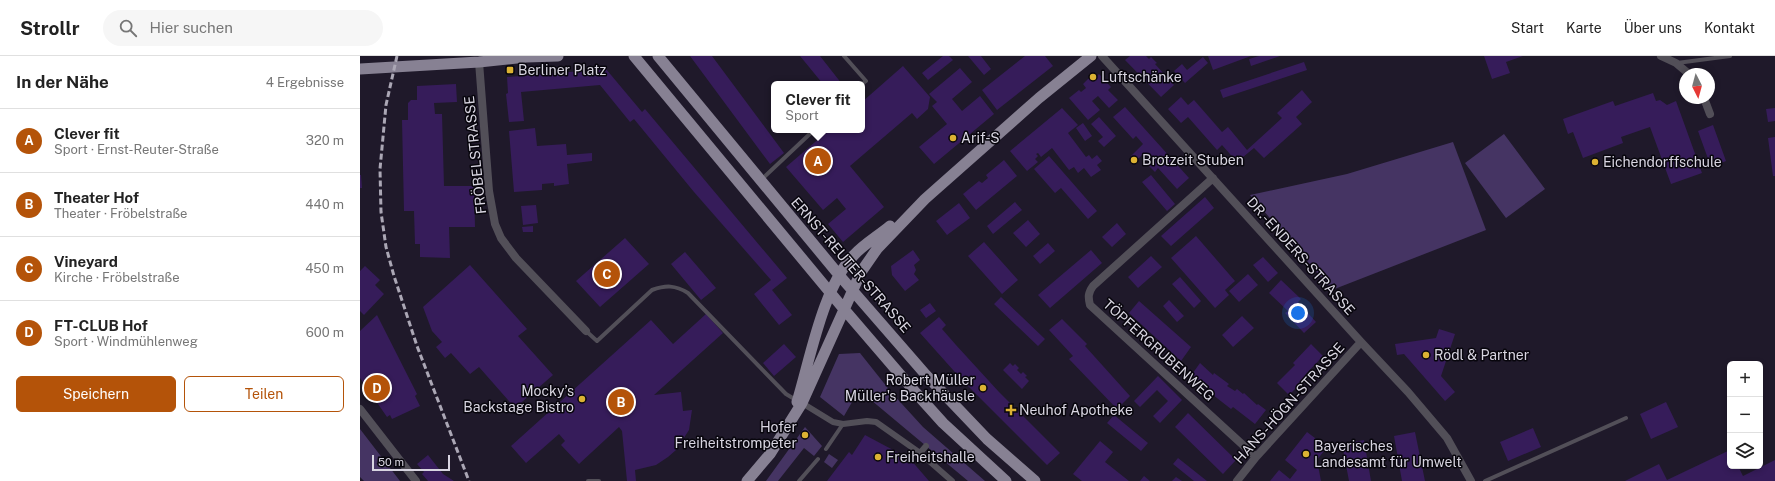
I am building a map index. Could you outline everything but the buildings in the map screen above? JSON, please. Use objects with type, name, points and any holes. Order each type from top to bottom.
[{"type":"main road","points":[[366,68],[418,66],[434,60],[480,62],[527,56],[558,56]]},
{"type":"main road","points":[[634,56],[843,308],[944,423],[1006,481]]},
{"type":"main road","name":"ERNST-REUTER-STRASSE","points":[[658,56],[852,290],[958,409],[987,439],[1035,481]]},
{"type":"main road","points":[[799,402],[810,354],[831,293],[839,275],[853,255],[925,199],[1039,98],[1091,56]]},
{"type":"main road","points":[[747,481],[770,454],[789,424],[861,272],[877,249],[925,199]]},
{"type":"street","name":"DR.-ENDERS-STRASSE","points":[[1102,56],[1408,392],[1447,438],[1471,481]]},
{"type":"street","points":[[1661,56],[1676,63],[1682,68]]},
{"type":"street","name":"FRÖBELSTRASSE","points":[[480,62],[489,191],[495,224],[501,238],[516,258],[586,331]]},
{"type":"street","points":[[1706,104],[1710,114]]},
{"type":"street","name":"TÖPFERGRUBENWEG","points":[[1213,178],[1092,286],[1088,298],[1090,305],[1256,457]]},
{"type":"street","name":"HANS-HÖGN-STRASSE","points":[[1238,481],[1256,457],[1361,342]]},
{"type":"street","points":[[799,402],[833,422],[843,424],[867,421],[876,422],[920,453],[952,481]]},
{"type":"street","points":[[360,409],[416,481]]},
{"type":"street","points":[[920,453],[926,446]]},
{"type":"lane","points":[[844,56],[866,81],[865,82]]},
{"type":"lane","points":[[1676,63],[1730,56]]},
{"type":"lane","points":[[761,181],[811,133]]},
{"type":"lane","points":[[586,331],[597,341],[652,290],[672,286],[680,288],[688,293],[786,394],[799,402]]},
{"type":"lane","points":[[1484,481],[1626,418]]},
{"type":"lane","points":[[826,449],[843,424]]},
{"type":"lane","points":[[799,481],[818,459]]},
{"type":"lane","points":[[588,481],[599,481]]},
{"type":"shaded area","points":[[1504,134],[1545,189],[1506,218],[1465,163]]},
{"type":"shaded area","points":[[1453,142],[1486,230],[1332,290],[1250,195],[1347,174]]},
{"type":"shaded area","points":[[860,353],[891,392],[923,427],[985,481],[968,481],[859,390],[844,416],[820,397],[839,354]]},
{"type":"shaded area","points":[[805,427],[822,446],[814,456],[804,448],[778,481],[766,481]]},
{"type":"shaded area","points":[[360,429],[400,481],[364,481],[360,477]]},
{"type":"shaded area","points":[[829,454],[838,460],[832,468],[824,462]]},
{"type":"railway","points":[[397,56],[386,105],[380,169],[381,212],[386,247],[417,346],[469,481]]},
{"type":"place","name":"Berliner Platz","points":[[510,70]]},
{"type":"place","name":"Luftschänke","points":[[1093,77]]},
{"type":"place","name":"Arif-S","points":[[953,138]]},
{"type":"place","name":"Brotzeit Stuben","points":[[1134,160]]},
{"type":"place","name":"Clever fit","points":[[818,161]]},
{"type":"place","name":"Eichendorffschule","points":[[1595,162]]},
{"type":"place","name":"Vineyard","points":[[607,274]]},
{"type":"place","name":"Rödl & Partner","points":[[1426,355]]},
{"type":"place","name":"FT-CLUB Hof","points":[[377,388]]},
{"type":"place","name":"Robert Müller Müller's Backhäusle","points":[[983,388]]},
{"type":"place","name":"Mocky’s Backstage Bistro","points":[[582,399]]},
{"type":"place","name":"Theater Hof","points":[[621,402]]},
{"type":"place","name":"Neuhof Apotheke","points":[[1011,410]]},
{"type":"place","name":"Hofer Freiheitstrompeter","points":[[805,435]]},
{"type":"place","name":"Bayerisches Landesamt für Umwelt","points":[[1306,454]]},
{"type":"place","name":"Freiheitshalle","points":[[878,457]]}]
